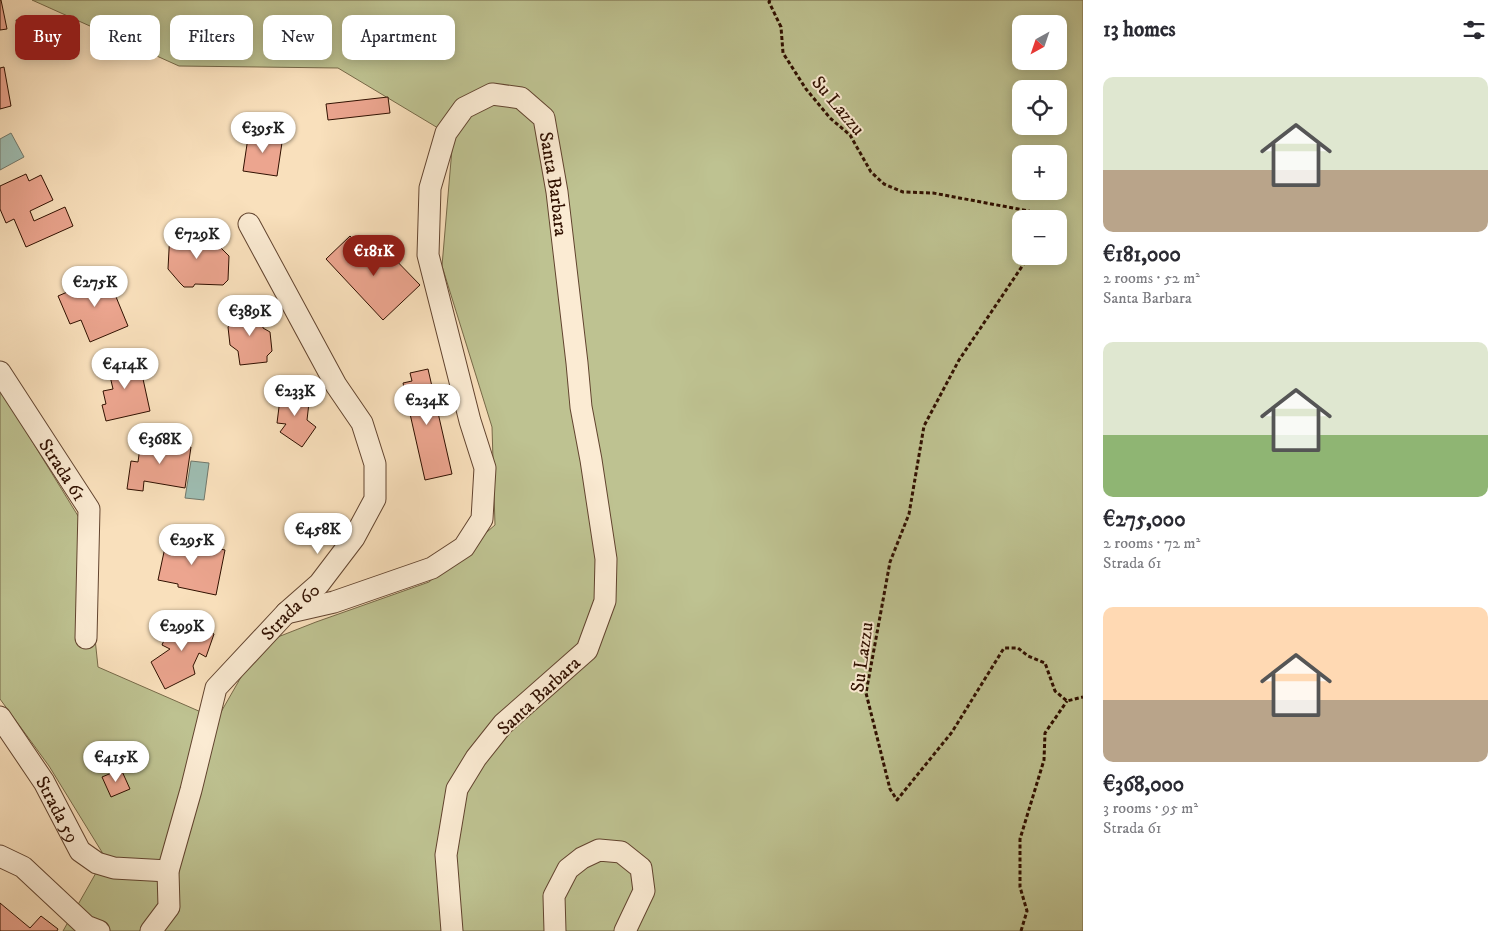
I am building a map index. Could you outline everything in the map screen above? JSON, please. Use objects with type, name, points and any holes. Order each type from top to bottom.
[{"type":"street","name":"Santa Barbara","points":[[286,613],[334,602],[432,568],[464,547],[482,518],[485,468],[470,421],[428,255],[430,188],[446,133],[464,108],[492,94],[520,98],[544,118],[552,164],[578,363],[581,407],[592,460],[606,559],[605,601],[587,650],[503,724],[476,758],[457,789],[446,855],[452,931]]},
{"type":"street","name":"Strada 60","points":[[151,931],[169,907],[168,871],[191,790],[216,688],[286,613],[318,584],[354,538],[375,499],[375,464],[362,424],[336,385],[249,224]]},
{"type":"street","name":"Strada 61","points":[[0,372],[88,509],[86,638]]},
{"type":"street","name":"Strada 59","points":[[0,717],[44,782],[80,851],[97,863],[114,868],[168,871]]},
{"type":"street","points":[[555,931],[554,896],[568,869],[582,858],[599,850],[621,852],[641,868],[644,891],[625,931]]},
{"type":"street","points":[[0,856],[22,867],[86,926],[98,931]]},
{"type":"path","name":"Su Lazzu","points":[[770,0],[769,2],[780,27],[783,53],[806,89],[830,118],[850,135],[870,172],[884,184],[903,192],[933,193],[1024,210]]},
{"type":"path","name":"Su Lazzu","points":[[1023,265],[959,360],[924,426],[909,514],[890,562],[866,694],[890,789],[897,800],[952,732],[1004,648],[1018,648],[1028,656],[1045,663],[1056,691],[1067,701]]},
{"type":"path","points":[[1021,931],[1026,911],[1020,887],[1020,840],[1044,760],[1045,733],[1067,701],[1083,697]]},
{"type":"green space","points":[[32,0],[1083,0],[1083,931],[63,931],[105,857],[49,766],[0,699],[0,389],[83,524],[98,667],[217,719],[260,644],[429,582],[495,525],[492,427],[442,266],[453,137],[338,68],[179,66],[160,57],[160,15],[90,15],[90,26],[80,22],[80,15],[65,15]]},
{"type":"water","points":[[11,133],[24,157],[0,170],[0,139]]},
{"type":"water","points":[[191,461],[209,463],[204,500],[185,498]]},
{"type":"building","points":[[0,0],[7,29],[0,30]]},
{"type":"building","points":[[4,67],[11,106],[0,109],[0,68]]},
{"type":"building","points":[[388,97],[390,113],[328,120],[326,104]]},
{"type":"building","points":[[249,131],[283,136],[277,176],[243,171]]},
{"type":"building","points":[[26,174],[29,181],[41,175],[53,200],[30,211],[34,221],[65,207],[73,226],[26,247],[14,219],[6,223],[0,209],[0,186]]},
{"type":"building","points":[[170,231],[206,233],[229,256],[228,280],[223,285],[195,284],[193,287],[184,287],[168,269]]},
{"type":"building","points":[[350,236],[375,262],[387,251],[420,285],[383,320],[326,259]]},
{"type":"building","points":[[107,275],[128,326],[90,342],[81,320],[70,324],[58,296]]},
{"type":"building","points":[[261,309],[263,328],[270,332],[272,351],[267,356],[267,362],[240,365],[238,351],[230,345],[228,327],[234,316],[240,315],[239,311]]},
{"type":"building","points":[[138,356],[150,411],[106,421],[102,405],[106,404],[103,391],[113,389],[107,363]]},
{"type":"building","points":[[428,369],[452,474],[425,480],[403,383],[412,381],[410,373]]},
{"type":"building","points":[[281,391],[310,394],[307,420],[316,427],[302,447],[280,432],[286,424],[277,423]]},
{"type":"building","points":[[141,440],[191,447],[185,488],[144,481],[143,491],[127,489],[131,461],[138,462]]},
{"type":"building","points":[[167,538],[225,550],[216,595],[178,587],[178,584],[158,580]]},
{"type":"building","points":[[182,619],[214,634],[206,657],[199,653],[193,666],[195,674],[165,689],[151,662],[170,649],[162,645],[172,622],[179,626]]},
{"type":"building","points":[[121,769],[130,789],[111,797],[102,777]]},
{"type":"building","points":[[0,903],[30,928],[41,916],[58,929],[57,931],[0,931]]}]
